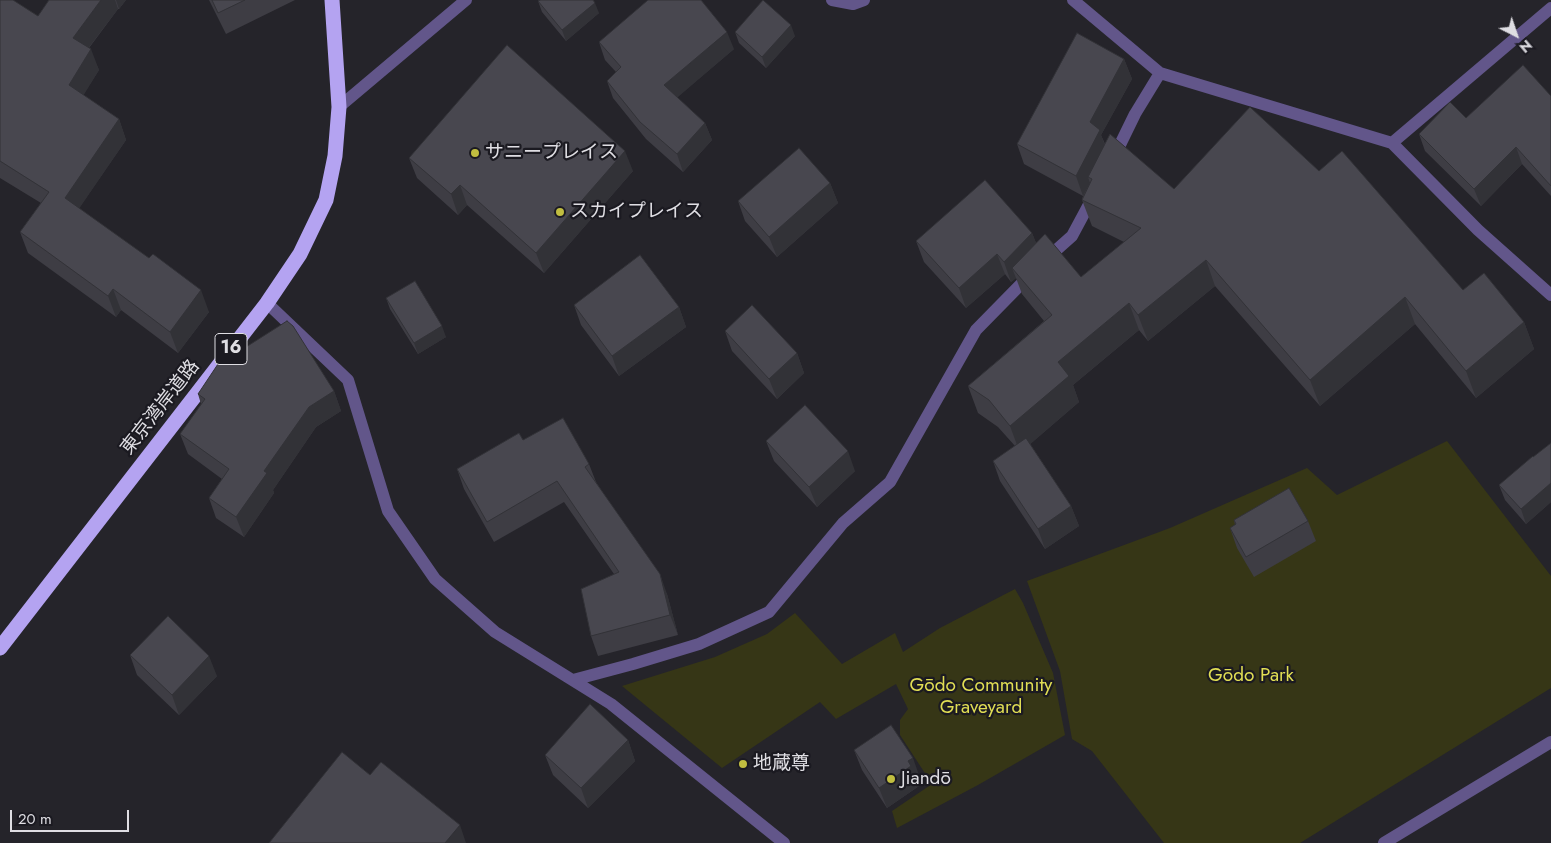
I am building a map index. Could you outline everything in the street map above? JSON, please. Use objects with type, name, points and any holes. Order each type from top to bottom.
[{"type":"highway","name":"東京湾岸道路","points":[[0,648],[267,303],[300,254],[326,200],[335,156],[339,106],[332,0]]},
{"type":"street","points":[[339,106],[466,0]]},
{"type":"street","points":[[832,0],[853,4],[864,0]]},
{"type":"street","points":[[1073,0],[1160,73],[1392,143],[1478,230],[1551,295]]},
{"type":"street","points":[[1392,143],[1551,8]]},
{"type":"street","points":[[1110,164],[1135,114],[1160,73]]},
{"type":"street","points":[[572,680],[700,644],[769,612],[843,523],[890,482],[976,330],[1048,256],[1072,236],[1101,181]]},
{"type":"street","points":[[267,303],[348,380],[388,510],[435,579],[495,632],[611,704],[784,843]]},
{"type":"street","points":[[1384,843],[1551,742]]},
{"type":"green space","name":"Gōdo Park","points":[[1447,441],[1551,576],[1551,688],[1300,843],[1164,843],[1092,751],[1072,739],[1060,671],[1027,581],[1170,528],[1307,468],[1337,495]]},
{"type":"green space","name":"Gōdo Community Graveyard","points":[[1015,589],[1023,603],[1053,673],[1065,735],[978,785],[897,828],[892,811],[932,784],[900,735],[900,720],[908,709],[896,684],[836,719],[820,702],[722,768],[622,686],[715,657],[767,634],[795,613],[842,664],[895,633],[903,652],[940,628]]},
{"type":"building","points":[[0,0],[13,0],[38,16],[49,0],[101,0],[73,38],[91,49],[69,85],[119,119],[65,198],[149,258],[153,254],[201,290],[170,332],[113,289],[108,296],[20,232],[49,192],[0,161]]},
{"type":"building","points":[[212,0],[245,0],[218,13]]},
{"type":"building","points":[[593,0],[595,3],[562,30],[538,1]]},
{"type":"building","points":[[648,0],[701,0],[727,32],[664,85],[705,123],[677,154],[640,122],[607,81],[621,67],[599,42]]},
{"type":"building","points":[[763,0],[791,25],[762,57],[735,32]]},
{"type":"building","points":[[1077,33],[1124,59],[1090,122],[1100,130],[1076,176],[1017,144]]},
{"type":"building","points":[[507,45],[625,151],[536,253],[460,185],[451,194],[409,158]]},
{"type":"building","points":[[1523,65],[1551,96],[1551,186],[1516,147],[1474,189],[1419,134],[1450,102],[1466,118]]},
{"type":"building","points":[[1250,107],[1319,171],[1342,151],[1463,290],[1484,273],[1524,322],[1466,371],[1405,297],[1310,380],[1206,260],[1138,315],[1129,303],[1058,362],[1069,376],[1010,426],[989,400],[968,386],[1052,315],[1012,268],[1045,234],[1081,277],[1141,228],[1082,200],[1092,179],[1088,177],[1110,134],[1174,189]]},
{"type":"building","points":[[799,148],[830,183],[769,237],[738,201]]},
{"type":"building","points":[[985,180],[1032,233],[1004,262],[997,254],[959,288],[916,241]]},
{"type":"building","points":[[640,255],[679,307],[612,356],[574,305]]},
{"type":"building","points":[[415,281],[442,326],[414,343],[386,298]]},
{"type":"building","points":[[752,305],[797,353],[769,379],[725,331]]},
{"type":"building","points":[[287,321],[293,326],[334,391],[309,407],[264,471],[267,473],[236,517],[209,498],[229,469],[180,434],[205,399],[198,394],[228,349],[235,354]]},
{"type":"building","points":[[805,405],[848,451],[809,487],[766,441]]},
{"type":"building","points":[[563,418],[589,464],[585,467],[660,574],[670,615],[591,636],[581,589],[619,572],[557,481],[487,522],[457,469],[519,433],[523,440]]},
{"type":"building","points":[[1026,438],[1071,506],[1038,529],[993,461]]},
{"type":"building","points":[[1551,443],[1551,483],[1521,509],[1499,485]]},
{"type":"building","points":[[1289,488],[1308,521],[1246,557],[1230,528],[1236,524],[1234,520]]},
{"type":"building","points":[[168,616],[209,656],[172,695],[130,655]]},
{"type":"building","points":[[590,704],[628,740],[581,788],[545,755]]},
{"type":"building","points":[[891,725],[913,758],[908,761],[911,766],[879,788],[854,750]]},
{"type":"building","points":[[342,752],[370,775],[381,762],[460,825],[445,843],[269,843]]},
{"type":"place","name":"サニープレイス","points":[[475,153]]},
{"type":"place","name":"スカイプレイス","points":[[560,212]]},
{"type":"place","name":"地蔵尊","points":[[743,764]]},
{"type":"place","name":"Jiandō","points":[[891,779]]}]
